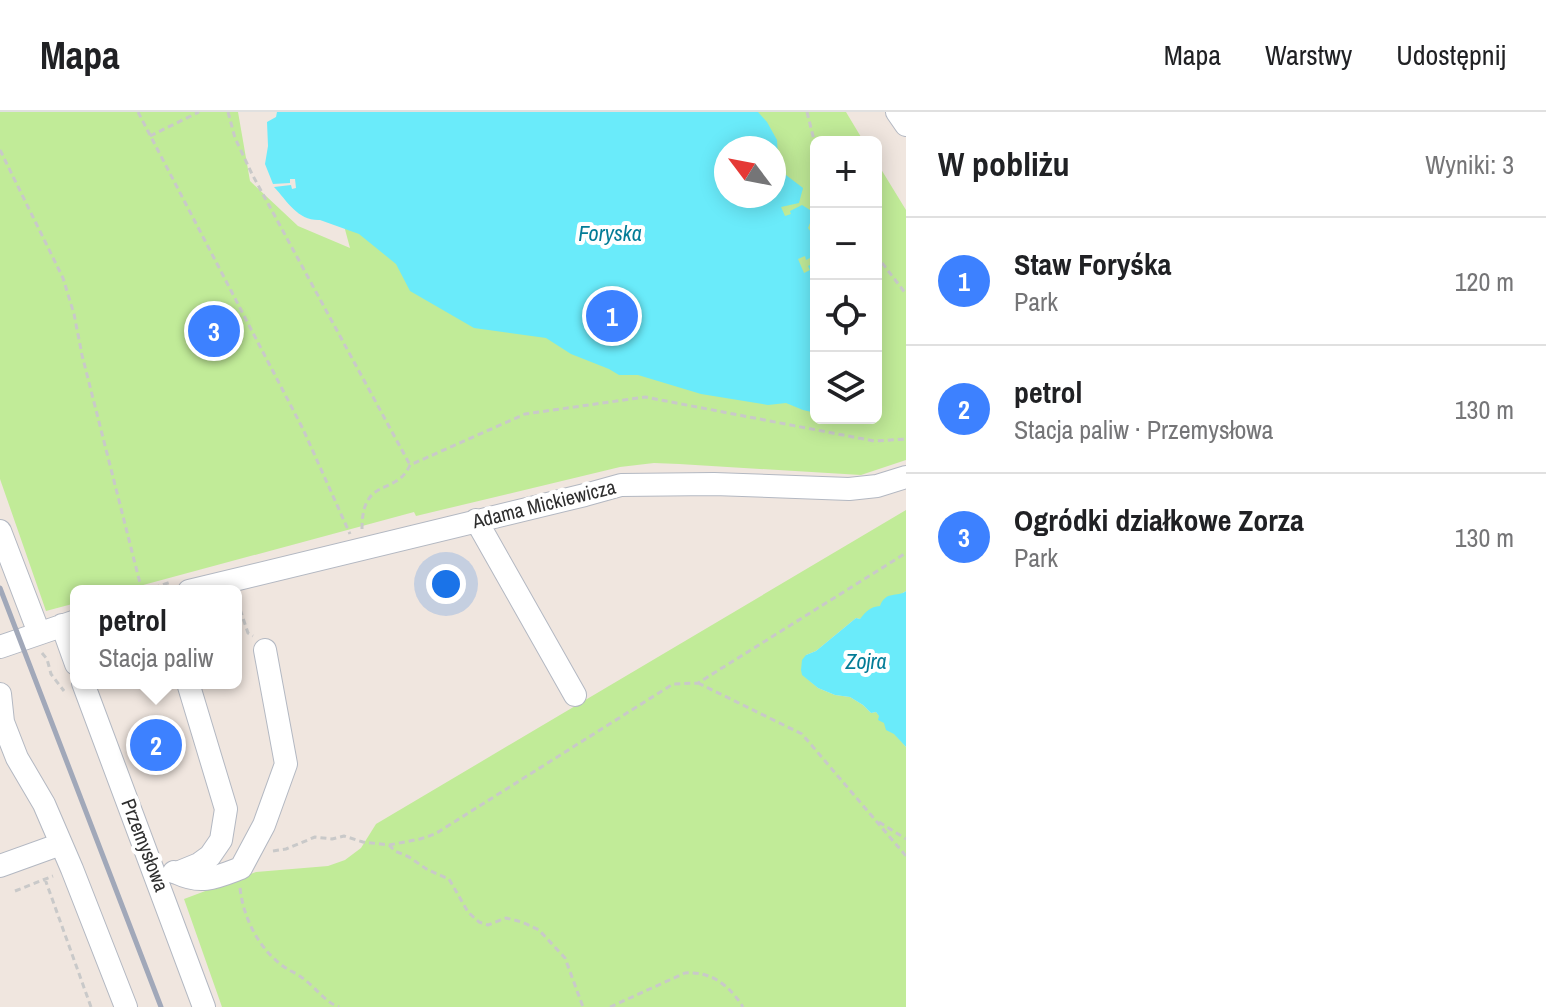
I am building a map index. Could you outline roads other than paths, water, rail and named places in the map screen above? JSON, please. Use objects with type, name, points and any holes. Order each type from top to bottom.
[{"type":"street","points":[[897,112],[906,125]]},
{"type":"street","name":"Adama Mickiewicza","points":[[218,585],[621,485],[714,484],[849,489],[877,486],[906,477]]},
{"type":"street","points":[[476,520],[575,695]]},
{"type":"street","points":[[0,531],[39,633]]},
{"type":"street","points":[[0,647],[69,623]]},
{"type":"street","points":[[167,874],[209,880],[241,868],[264,825],[286,764],[260,644]]},
{"type":"street","name":"Przemysłowa","points":[[86,689],[167,874],[204,1007]]},
{"type":"street","points":[[167,874],[199,864],[210,856],[221,840],[226,809],[190,689]]},
{"type":"street","points":[[0,694],[3,722],[17,758],[44,804],[126,1007]]},
{"type":"street","points":[[0,866],[61,844]]},
{"type":"water","name":"Foryska","points":[[277,112],[758,112],[775,136],[714,136],[714,208],[781,208],[785,216],[802,205],[810,210],[810,258],[806,260],[805,256],[798,259],[804,273],[810,270],[810,412],[786,403],[768,405],[701,394],[638,375],[619,375],[571,354],[546,338],[474,328],[410,291],[396,264],[359,234],[299,214],[274,187],[291,185],[292,189],[296,188],[295,179],[290,179],[290,183],[273,184],[265,164],[267,122],[276,117]]},
{"type":"water","name":"Foryska","points":[[786,175],[803,188],[799,203],[786,206]]},
{"type":"water","name":"Zojra","points":[[906,591],[906,747],[886,730],[876,712],[871,713],[850,697],[818,688],[802,675],[801,670],[806,655],[816,651],[868,610],[880,606],[888,596]]},
{"type":"railway","points":[[0,588],[161,1007]]},
{"type":"place","name":"Staw Foryśka","points":[[612,316]]},
{"type":"place","name":"Ogródki działkowe Zorza","points":[[214,331]]},
{"type":"place","name":"petrol","points":[[156,745]]}]
